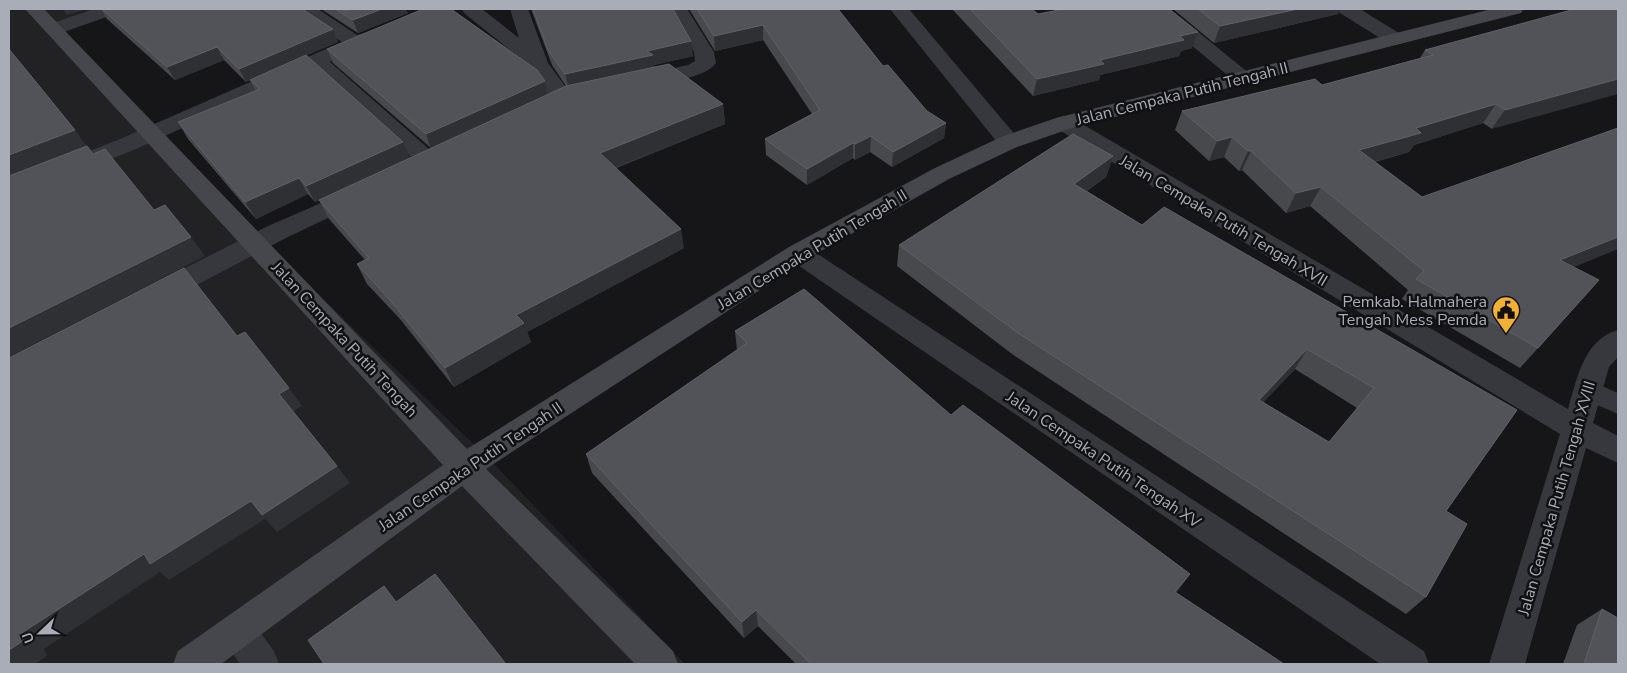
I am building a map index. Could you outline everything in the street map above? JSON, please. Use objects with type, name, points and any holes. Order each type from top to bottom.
[{"type":"street","name":"Jalan Cempaka Putih Tengah","points":[[34,9],[256,243],[464,467],[660,664]]},
{"type":"street","points":[[54,29],[111,9]]},
{"type":"street","points":[[306,9],[356,43]]},
{"type":"street","points":[[471,9],[538,63]]},
{"type":"street","points":[[519,9],[538,63],[563,100]]},
{"type":"street","points":[[628,84],[694,70],[706,63],[704,52],[678,9]]},
{"type":"street","points":[[898,9],[1009,142]]},
{"type":"street","points":[[1158,9],[1243,78]]},
{"type":"street","points":[[1347,9],[1395,39]]},
{"type":"street","name":"Jalan Cempaka Putih Tengah II","points":[[191,664],[464,467],[798,253],[941,174],[1009,142],[1064,123],[1514,9]]},
{"type":"street","points":[[9,192],[152,134],[383,31]]},
{"type":"street","points":[[316,60],[430,161]]},
{"type":"street","name":"Jalan Cempaka Putih Tengah XVII","points":[[1064,123],[1577,429],[1618,450]]},
{"type":"street","points":[[137,304],[256,243],[378,186]]},
{"type":"street","name":"Jalan Cempaka Putih Tengah XV","points":[[798,253],[1411,664]]},
{"type":"street","name":"Jalan Cempaka Putih Tengah XVIII","points":[[1507,664],[1596,362],[1618,340]]},
{"type":"street","points":[[238,631],[261,664]]},
{"type":"lane","points":[[1588,390],[1618,404]]},
{"type":"shaded area","points":[[9,9],[126,9],[51,36],[497,467],[685,664],[9,664]]},
{"type":"building","points":[[102,9],[302,9],[333,29],[239,69],[217,47],[167,67]]},
{"type":"building","points":[[335,9],[344,9],[344,11],[382,9],[353,20]]},
{"type":"building","points":[[423,9],[451,9],[537,70],[545,81],[426,134],[327,49]]},
{"type":"building","points":[[533,9],[673,9],[691,41],[647,51],[653,55],[565,74],[548,50]]},
{"type":"building","points":[[697,9],[838,9],[883,66],[888,65],[927,111],[946,123],[893,152],[871,136],[855,144],[853,143],[807,169],[765,139],[820,110],[763,25],[714,36]]},
{"type":"building","points":[[970,9],[1032,9],[1038,14],[1064,9],[1169,9],[1198,32],[1180,36],[1184,40],[1100,60],[1104,64],[1037,79]]},
{"type":"building","points":[[1198,9],[1298,9],[1220,26]]},
{"type":"building","points":[[1575,9],[1618,9],[1618,79],[1505,110],[1496,104],[1416,128],[1421,133],[1359,150],[1422,197],[1618,128],[1618,237],[1560,260],[1599,280],[1538,348],[1416,279],[1424,271],[1321,187],[1296,193],[1251,151],[1248,151],[1232,137],[1217,141],[1182,111],[1315,79],[1322,85],[1433,55],[1425,50]]},
{"type":"building","points":[[9,49],[75,130],[9,155]]},
{"type":"building","points":[[306,55],[403,142],[306,186],[299,178],[245,202],[178,122],[260,89],[250,80]]},
{"type":"building","points":[[669,64],[723,104],[600,153],[681,229],[516,315],[524,323],[445,368],[390,300],[357,264],[369,258],[319,200],[566,86]]},
{"type":"building","points":[[1073,134],[1113,156],[1074,184],[1142,225],[1164,207],[1517,410],[1446,511],[1467,524],[1426,597],[1018,333],[899,245]],"holes":[[[1307,349],[1374,388],[1329,442],[1259,400]]]},
{"type":"building","points":[[87,146],[93,154],[105,149],[154,210],[165,205],[191,237],[9,328],[9,176]]},
{"type":"building","points":[[184,268],[237,336],[245,332],[289,388],[279,394],[337,466],[262,515],[251,501],[150,564],[144,554],[20,634],[23,641],[9,650],[9,358]]},
{"type":"building","points":[[804,289],[951,415],[963,405],[1190,574],[1175,592],[1284,664],[811,664],[756,610],[742,622],[586,454],[747,343],[735,331]]},
{"type":"building","points":[[435,574],[506,664],[324,664],[308,640],[384,586],[396,602]]},
{"type":"building","points":[[1602,609],[1618,618],[1618,664],[1584,664]]},
{"type":"place","name":"Pemkab. Halmahera Tengah Mess Pemda","points":[[1506,334]]}]
